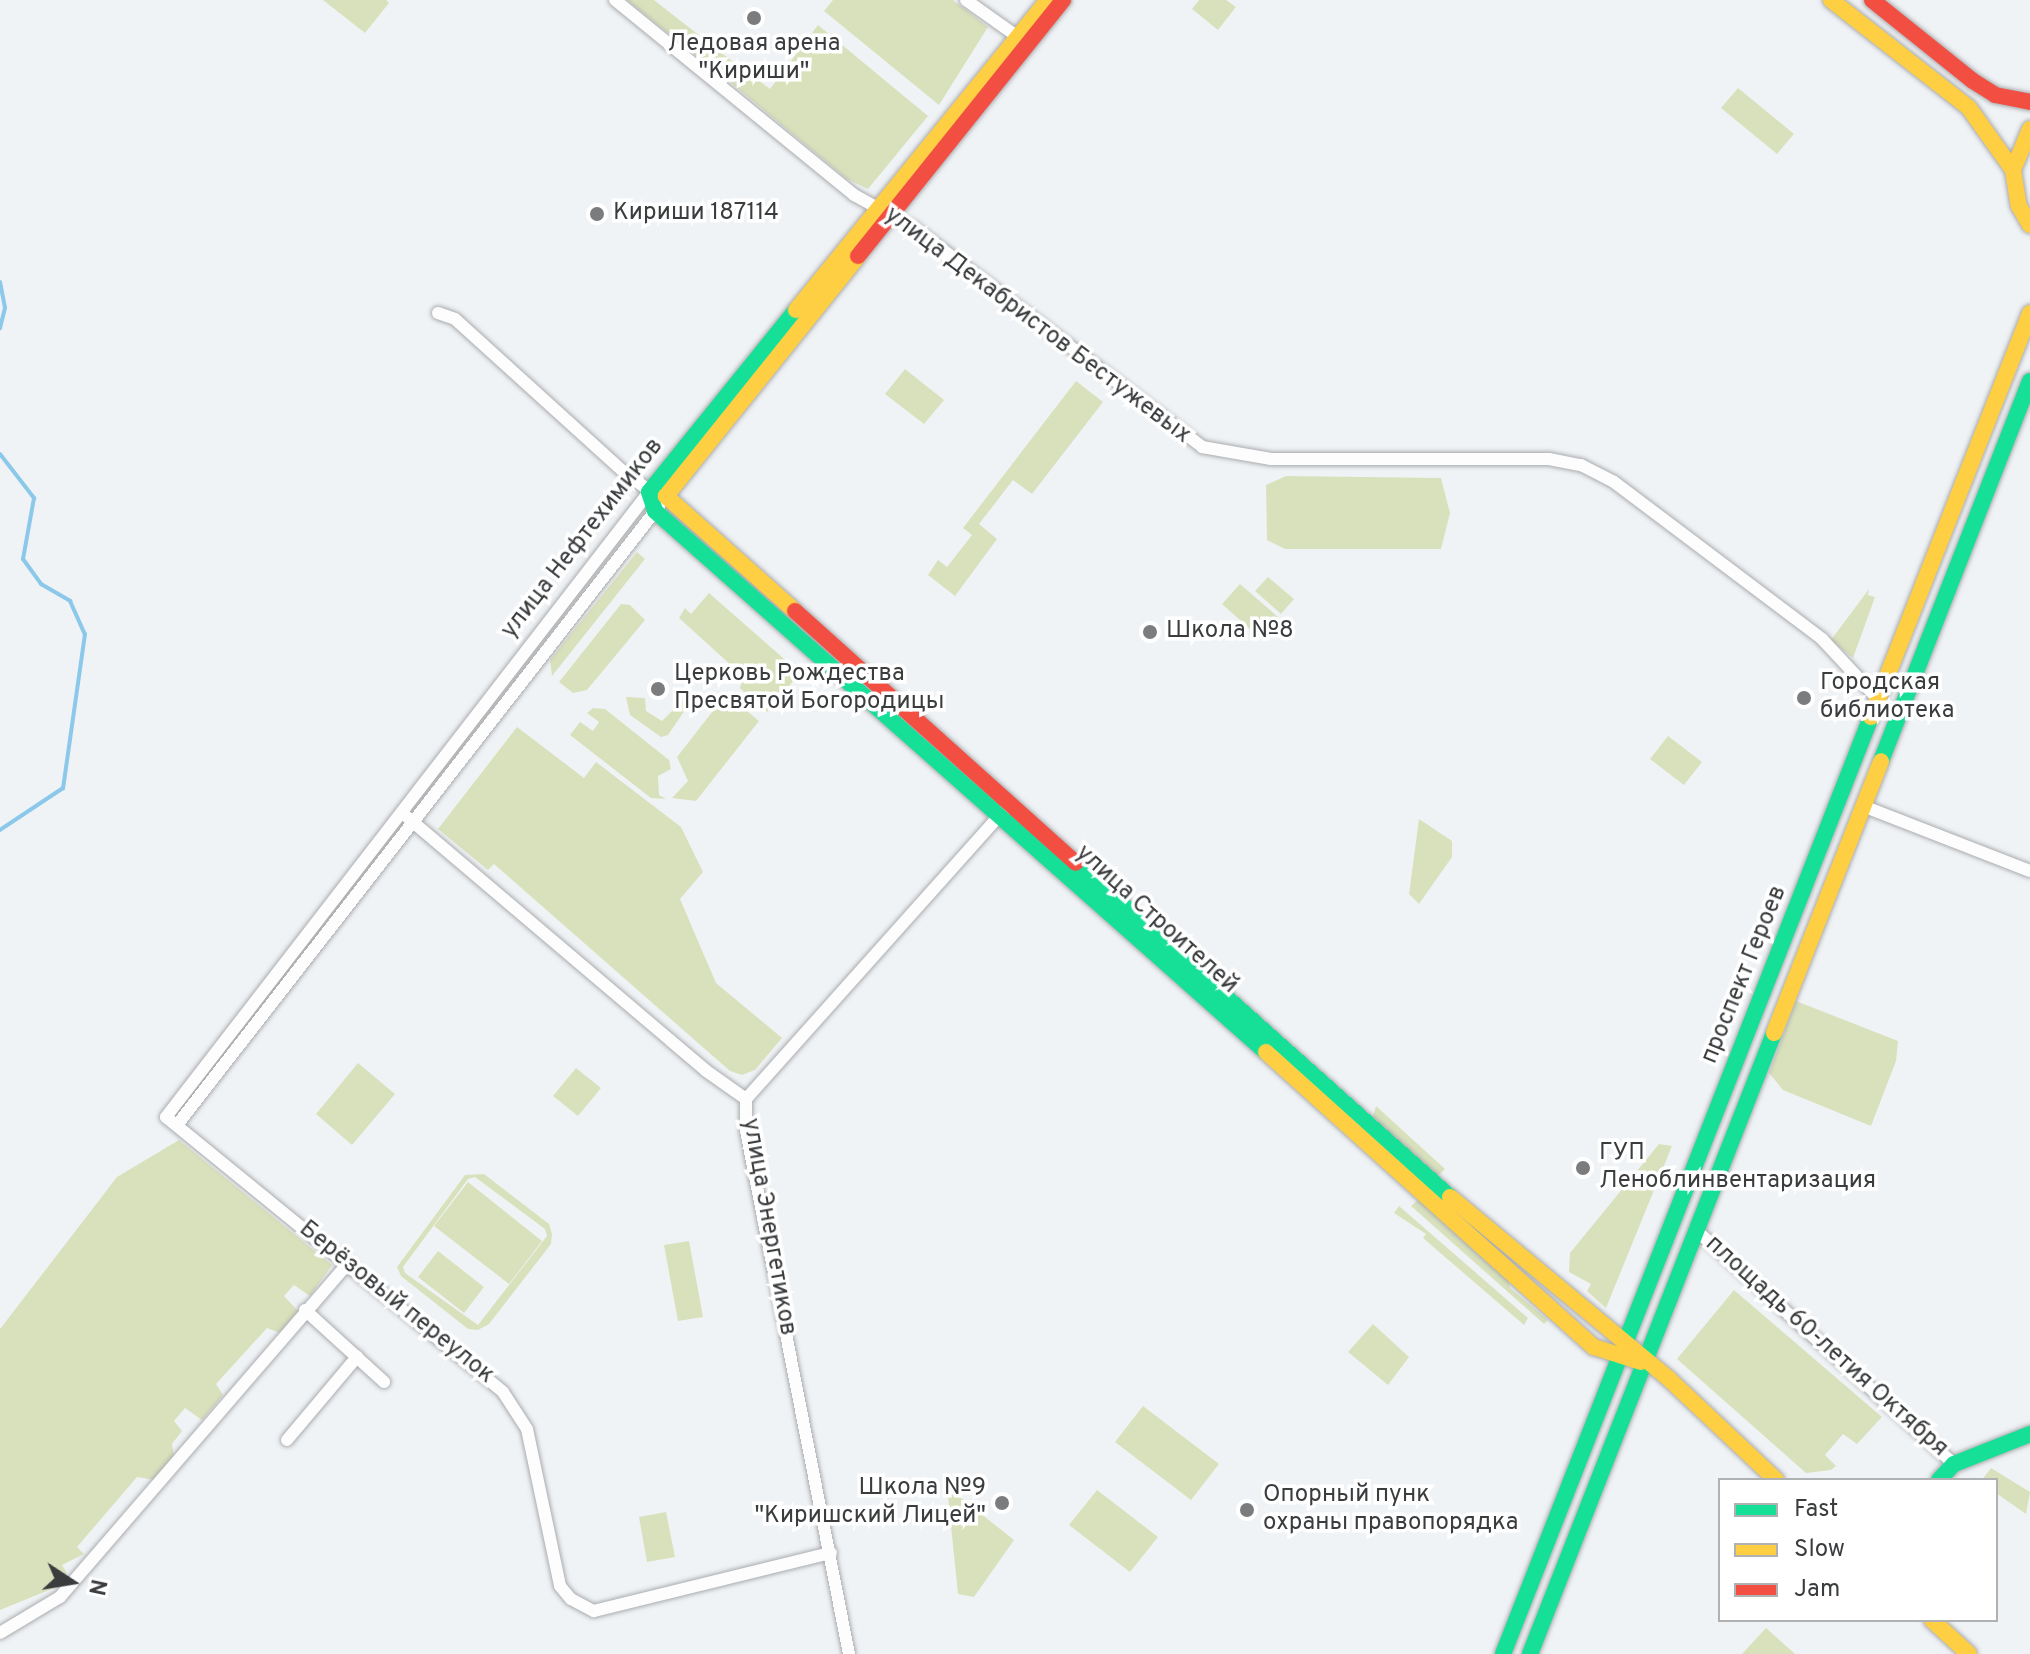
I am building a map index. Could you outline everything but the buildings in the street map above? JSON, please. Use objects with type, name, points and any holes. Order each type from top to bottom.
[{"type":"street","name":"улица Декабристов Бестужевых","points":[[615,0],[854,195],[885,212],[1202,447],[1271,459],[1549,459],[1581,465],[1624,489],[1822,639],[1878,699]]},
{"type":"street","points":[[966,0],[1018,37]]},
{"type":"street","name":"улица Нефтехимиков","points":[[171,1121],[401,813],[885,212],[1048,0]]},
{"type":"street","points":[[885,212],[1063,0]]},
{"type":"street","points":[[1831,0],[1969,108],[2013,170],[2019,206],[2030,225]]},
{"type":"street","points":[[1872,0],[1973,81],[1995,95],[2030,102]]},
{"type":"street","points":[[2013,170],[2030,129]]},
{"type":"street","name":"улица Строителей","points":[[438,313],[455,319],[658,494],[1594,1347],[1622,1350],[1669,1379],[1774,1478]]},
{"type":"street","name":"проспект Героев","points":[[1503,1654],[2030,313]]},
{"type":"street","name":"проспект Героев","points":[[1530,1654],[2030,381]]},
{"type":"street","points":[[171,1121],[413,822],[655,511],[658,494]]},
{"type":"street","name":"улица Строителей","points":[[655,511],[1005,808]]},
{"type":"street","points":[[1863,806],[2030,871]]},
{"type":"street","points":[[746,1099],[1005,808]]},
{"type":"street","name":"улица Энергетиков","points":[[401,813],[705,1070],[746,1099],[746,1131],[849,1654]]},
{"type":"street","name":"Берёзовый переулок","points":[[171,1121],[503,1392],[527,1429],[560,1586],[571,1599],[594,1611],[831,1553]]},
{"type":"street","name":"площадь 60-летия Октября","points":[[1697,1231],[1954,1464]]},
{"type":"street","points":[[0,1633],[60,1597],[348,1263]]},
{"type":"street","points":[[305,1310],[384,1382]]},
{"type":"street","points":[[287,1440],[357,1357]]},
{"type":"street","points":[[1941,1478],[1954,1464],[2030,1434]]},
{"type":"street","points":[[1934,1622],[1969,1654]]},
{"type":"green space","points":[[323,0],[386,0],[389,3],[365,33]]},
{"type":"green space","points":[[627,0],[654,0],[746,72],[727,81]]},
{"type":"green space","points":[[833,0],[953,0],[988,27],[939,105],[824,11]]},
{"type":"green space","points":[[1199,0],[1226,0],[1236,7],[1218,30],[1192,9]]},
{"type":"green space","points":[[818,25],[928,116],[868,189],[847,179],[731,83],[750,74],[770,89]]},
{"type":"green space","points":[[1738,88],[1794,134],[1777,154],[1721,108]]},
{"type":"green space","points":[[905,369],[944,400],[924,424],[885,394]]},
{"type":"green space","points":[[1076,381],[1103,402],[1032,494],[1013,480],[979,524],[997,539],[955,596],[928,575],[938,560],[947,567],[972,535],[963,528]]},
{"type":"green space","points":[[1286,476],[1441,478],[1450,513],[1441,549],[1285,549],[1267,540],[1266,485]]},
{"type":"green space","points":[[637,552],[645,559],[552,676],[550,660]]},
{"type":"green space","points":[[1268,577],[1294,599],[1281,614],[1255,591]]},
{"type":"green space","points":[[1240,584],[1278,617],[1260,638],[1222,604]]},
{"type":"green space","points":[[1869,589],[1868,595],[1875,597],[1853,658],[1831,640]]},
{"type":"green space","points":[[709,593],[800,673],[767,712],[740,688],[743,676],[679,618],[685,608],[691,614]]},
{"type":"green space","points":[[621,604],[630,605],[645,620],[587,690],[573,693],[559,682]]},
{"type":"green space","points":[[626,697],[645,698],[646,711],[662,721],[674,709],[673,700],[692,700],[668,735],[661,737],[630,715]]},
{"type":"green space","points":[[720,702],[736,702],[759,721],[696,801],[672,798],[688,781],[677,757]]},
{"type":"green space","points":[[593,708],[605,709],[669,760],[671,769],[658,776],[659,795],[666,799],[651,798],[570,735],[580,722],[593,731],[599,722],[587,713]]},
{"type":"green space","points":[[517,727],[584,778],[596,762],[681,827],[703,872],[680,899],[716,983],[782,1038],[755,1070],[742,1075],[730,1071],[494,864],[488,870],[438,829]]},
{"type":"green space","points":[[1668,736],[1702,762],[1684,785],[1650,759]]},
{"type":"green space","points":[[1419,819],[1452,841],[1452,857],[1419,904],[1409,894]]},
{"type":"green space","points":[[1796,1001],[1898,1041],[1896,1061],[1871,1126],[1783,1090],[1769,1073]]},
{"type":"green space","points":[[358,1063],[395,1094],[352,1145],[316,1114]]},
{"type":"green space","points":[[576,1068],[601,1088],[578,1116],[553,1096]]},
{"type":"green space","points":[[1376,1106],[1445,1169],[1433,1175],[1373,1117]]},
{"type":"green space","points":[[179,1140],[332,1265],[310,1296],[294,1285],[284,1296],[298,1311],[280,1333],[267,1328],[216,1384],[223,1395],[202,1420],[185,1408],[174,1421],[182,1431],[172,1444],[174,1457],[155,1480],[137,1477],[77,1547],[84,1554],[62,1565],[67,1573],[54,1588],[0,1610],[0,1329],[117,1177]]},
{"type":"green space","points":[[1659,1144],[1672,1146],[1606,1308],[1587,1291],[1591,1284],[1569,1272],[1570,1253]]},
{"type":"green space","points":[[484,1174],[549,1224],[552,1234],[551,1244],[489,1324],[478,1330],[468,1329],[401,1276],[397,1267],[465,1175]],"holes":[[[475,1177],[545,1229],[547,1236],[478,1325],[405,1273],[403,1267],[468,1179]]]},
{"type":"green space","points":[[468,1182],[542,1241],[509,1284],[434,1226]]},
{"type":"green space","points":[[1419,1199],[1507,1274],[1510,1288],[1548,1320],[1544,1324],[1411,1206]]},
{"type":"green space","points":[[1399,1206],[1528,1318],[1524,1325],[1423,1238],[1426,1234],[1394,1213]]},
{"type":"green space","points":[[689,1241],[703,1317],[678,1321],[664,1245]]},
{"type":"green space","points":[[438,1251],[484,1287],[464,1313],[418,1277]]},
{"type":"green space","points":[[1734,1290],[1882,1417],[1857,1444],[1843,1434],[1825,1455],[1836,1466],[1831,1470],[1806,1473],[1677,1359]]},
{"type":"green space","points":[[1373,1324],[1409,1357],[1388,1385],[1348,1352]]},
{"type":"green space","points":[[1143,1406],[1219,1464],[1191,1500],[1115,1442]]},
{"type":"green space","points":[[1991,1468],[2030,1492],[2026,1514],[1998,1494],[1998,1478],[1984,1478]]},
{"type":"green space","points":[[947,1487],[1014,1540],[974,1597],[958,1594]]},
{"type":"green space","points":[[1097,1490],[1158,1537],[1130,1572],[1069,1525]]},
{"type":"green space","points":[[666,1512],[675,1557],[647,1562],[639,1517]]},
{"type":"green space","points":[[1766,1628],[1795,1654],[1742,1654]]},
{"type":"waterway","points":[[0,282],[5,308],[0,328]]},
{"type":"waterway","points":[[0,454],[34,498],[23,559],[41,584],[70,601],[85,634],[63,788],[0,830]]},
{"type":"traffic: fast","points":[[796,310],[649,492],[655,511],[1266,1052]]},
{"type":"traffic: fast","points":[[1881,761],[2030,381]]},
{"type":"traffic: fast","points":[[1503,1654],[1871,717]]},
{"type":"traffic: fast","points":[[1076,863],[1450,1197]]},
{"type":"traffic: fast","points":[[1530,1654],[1774,1033]]},
{"type":"traffic: fast","points":[[1941,1478],[1954,1464],[2030,1434]]},
{"type":"traffic: slow","points":[[796,310],[1048,0]]},
{"type":"traffic: slow","points":[[1831,0],[1969,108],[2013,170]]},
{"type":"traffic: slow","points":[[2030,129],[2013,170],[2019,206],[2030,225]]},
{"type":"traffic: slow","points":[[795,611],[666,496],[858,256]]},
{"type":"traffic: slow","points":[[1871,717],[2030,313]]},
{"type":"traffic: slow","points":[[1774,1033],[1881,761]]},
{"type":"traffic: slow","points":[[1266,1052],[1594,1347],[1641,1362]]},
{"type":"traffic: slow","points":[[1450,1197],[1669,1379],[1774,1478]]},
{"type":"traffic: slow","points":[[1934,1622],[1969,1654]]},
{"type":"traffic: jam","points":[[858,256],[1063,0]]},
{"type":"traffic: jam","points":[[1872,0],[1973,81],[1995,95],[2030,102]]},
{"type":"traffic: jam","points":[[795,611],[1076,863]]},
{"type":"place","name":"Ледовая арена \"Кириши\"","points":[[754,18]]},
{"type":"place","name":"Кириши 187114","points":[[597,214]]},
{"type":"place","name":"Школа №8","points":[[1150,632]]},
{"type":"place","name":"Церковь Рождества Пресвятой Богородицы","points":[[658,689]]},
{"type":"place","name":"Городская библиотека","points":[[1804,698]]},
{"type":"place","name":"ГУП Леноблинвентаризация","points":[[1583,1168]]},
{"type":"place","name":"Школа №9 \"Киришский Лицей\"","points":[[1002,1503]]},
{"type":"place","name":"Опорный пунк охраны правопорядка","points":[[1247,1510]]}]
